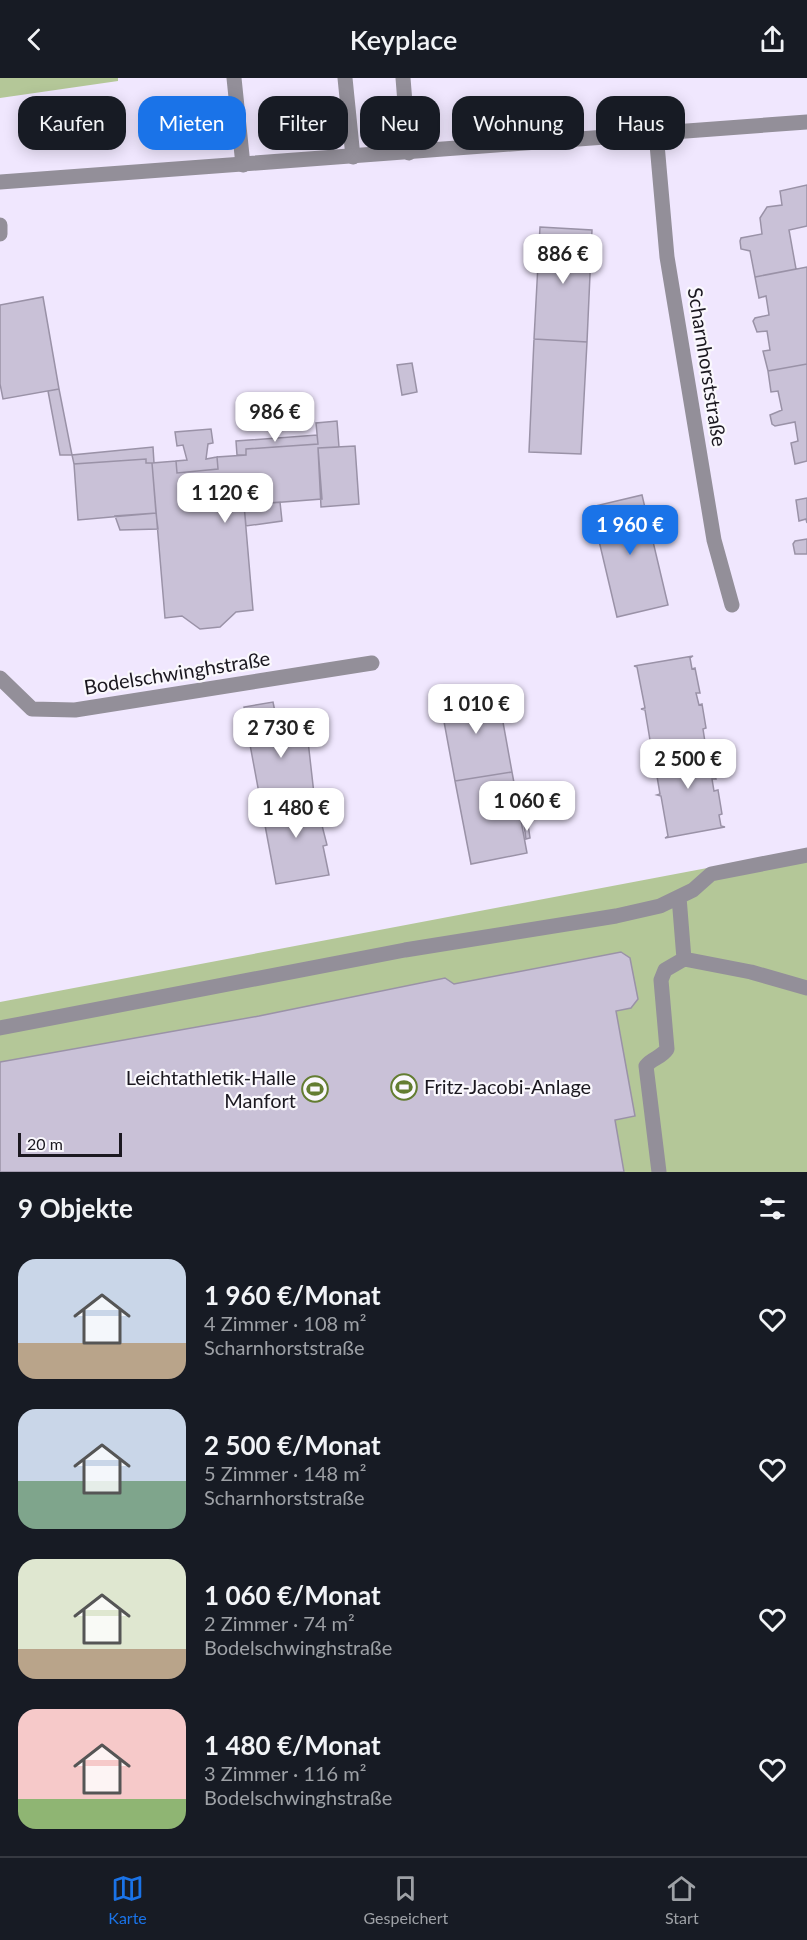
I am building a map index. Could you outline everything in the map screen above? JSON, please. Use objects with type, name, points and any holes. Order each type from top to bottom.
[{"type":"street","points":[[234,78],[243,165]]},
{"type":"street","points":[[345,78],[353,157]]},
{"type":"street","points":[[403,78],[409,153]]},
{"type":"street","points":[[685,131],[807,122]]},
{"type":"street","points":[[0,182],[596,138]]},
{"type":"street","name":"Scharnhorststraße","points":[[658,150],[669,268],[714,540],[732,605]]},
{"type":"street","points":[[0,225],[0,234]]},
{"type":"street","name":"Bodelschwinghstraße","points":[[0,678],[32,709],[75,710],[372,663]]},
{"type":"street","points":[[0,1028],[405,950],[615,916],[660,906],[679,897],[711,874],[807,855]]},
{"type":"street","points":[[679,897],[684,959]]},
{"type":"street","points":[[659,1172],[646,1066],[650,1061],[662,1057],[667,1049],[661,980],[665,970],[684,959],[751,972],[807,988]]},
{"type":"green space","points":[[0,78],[118,78],[118,81],[0,98]]},
{"type":"green space","name":"Fritz-Jacobi-Anlage","points":[[807,849],[807,1172],[0,1172],[0,1002]]},
{"type":"building","points":[[807,185],[807,226],[789,230],[796,269],[755,277],[750,251],[741,249],[741,238],[762,234],[760,218],[767,207],[782,205],[780,191]]},
{"type":"building","points":[[540,227],[592,230],[587,342],[534,339]]},
{"type":"building","points":[[807,267],[807,364],[768,371],[763,351],[770,350],[767,331],[757,332],[753,321],[755,318],[769,315],[766,296],[759,298],[755,277]]},
{"type":"building","points":[[43,297],[59,389],[3,399],[0,384],[0,305]]},
{"type":"building","points":[[534,339],[587,342],[581,454],[529,452]]},
{"type":"building","points":[[412,363],[417,392],[402,395],[397,365]]},
{"type":"building","points":[[807,364],[807,461],[795,464],[791,443],[798,441],[795,422],[775,426],[772,424],[770,415],[782,410],[778,391],[771,392],[768,371]]},
{"type":"building","points":[[59,389],[72,455],[60,455],[48,391]]},
{"type":"building","points":[[337,421],[339,447],[318,448],[322,499],[244,505],[253,610],[236,612],[220,627],[200,629],[182,616],[165,618],[152,463],[176,461],[177,473],[218,469],[217,457],[246,455],[246,449],[318,444],[316,423]]},
{"type":"building","points":[[211,429],[213,443],[208,444],[206,459],[217,457],[218,469],[177,473],[176,461],[187,460],[183,445],[177,446],[175,432]]},
{"type":"building","points":[[317,435],[318,444],[246,449],[246,455],[237,455],[236,441]]},
{"type":"building","points":[[355,446],[359,504],[321,507],[318,448]]},
{"type":"building","points":[[153,447],[154,463],[146,463],[146,459],[74,464],[72,455]]},
{"type":"building","points":[[146,459],[146,463],[152,463],[156,513],[78,520],[74,464]]},
{"type":"building","points":[[642,495],[668,605],[617,617],[591,507]]},
{"type":"building","points":[[807,498],[807,523],[806,519],[799,521],[796,500]]},
{"type":"building","points":[[280,502],[282,521],[246,526],[244,505]]},
{"type":"building","points":[[156,513],[158,529],[120,530],[115,516]]},
{"type":"building","points":[[807,539],[807,554],[795,554],[793,544],[795,541]]},
{"type":"building","points":[[693,656],[690,658],[692,669],[695,668],[700,693],[696,693],[699,705],[702,704],[706,728],[703,729],[705,742],[652,752],[645,710],[641,709],[645,708],[637,667],[634,666]]},
{"type":"building","points":[[497,689],[512,772],[455,781],[440,700]]},
{"type":"building","points":[[273,702],[276,717],[247,723],[244,707]]},
{"type":"building","points":[[299,713],[304,742],[308,741],[314,794],[261,804],[246,723]]},
{"type":"building","points":[[705,742],[708,755],[711,754],[716,779],[712,779],[714,791],[718,790],[722,814],[719,815],[721,826],[725,827],[665,838],[668,836],[661,796],[657,795],[660,794],[653,753],[650,752]]},
{"type":"building","points":[[512,772],[527,853],[471,864],[455,781]]},
{"type":"building","points":[[314,794],[327,845],[323,846],[329,875],[276,884],[261,804]]},
{"type":"building","points":[[528,824],[530,838],[526,839],[524,825]]},
{"type":"building","name":"Leichtathletik-Halle Manfort","points":[[621,952],[630,958],[638,999],[631,1008],[616,1011],[635,1116],[615,1120],[624,1172],[0,1172],[0,1062],[259,1016],[445,978],[454,984]]},
{"type":"place","name":"Fritz-Jacobi-Anlage","points":[[404,1087]]},
{"type":"place","name":"Leichtathletik-Halle Manfort","points":[[315,1089]]}]
